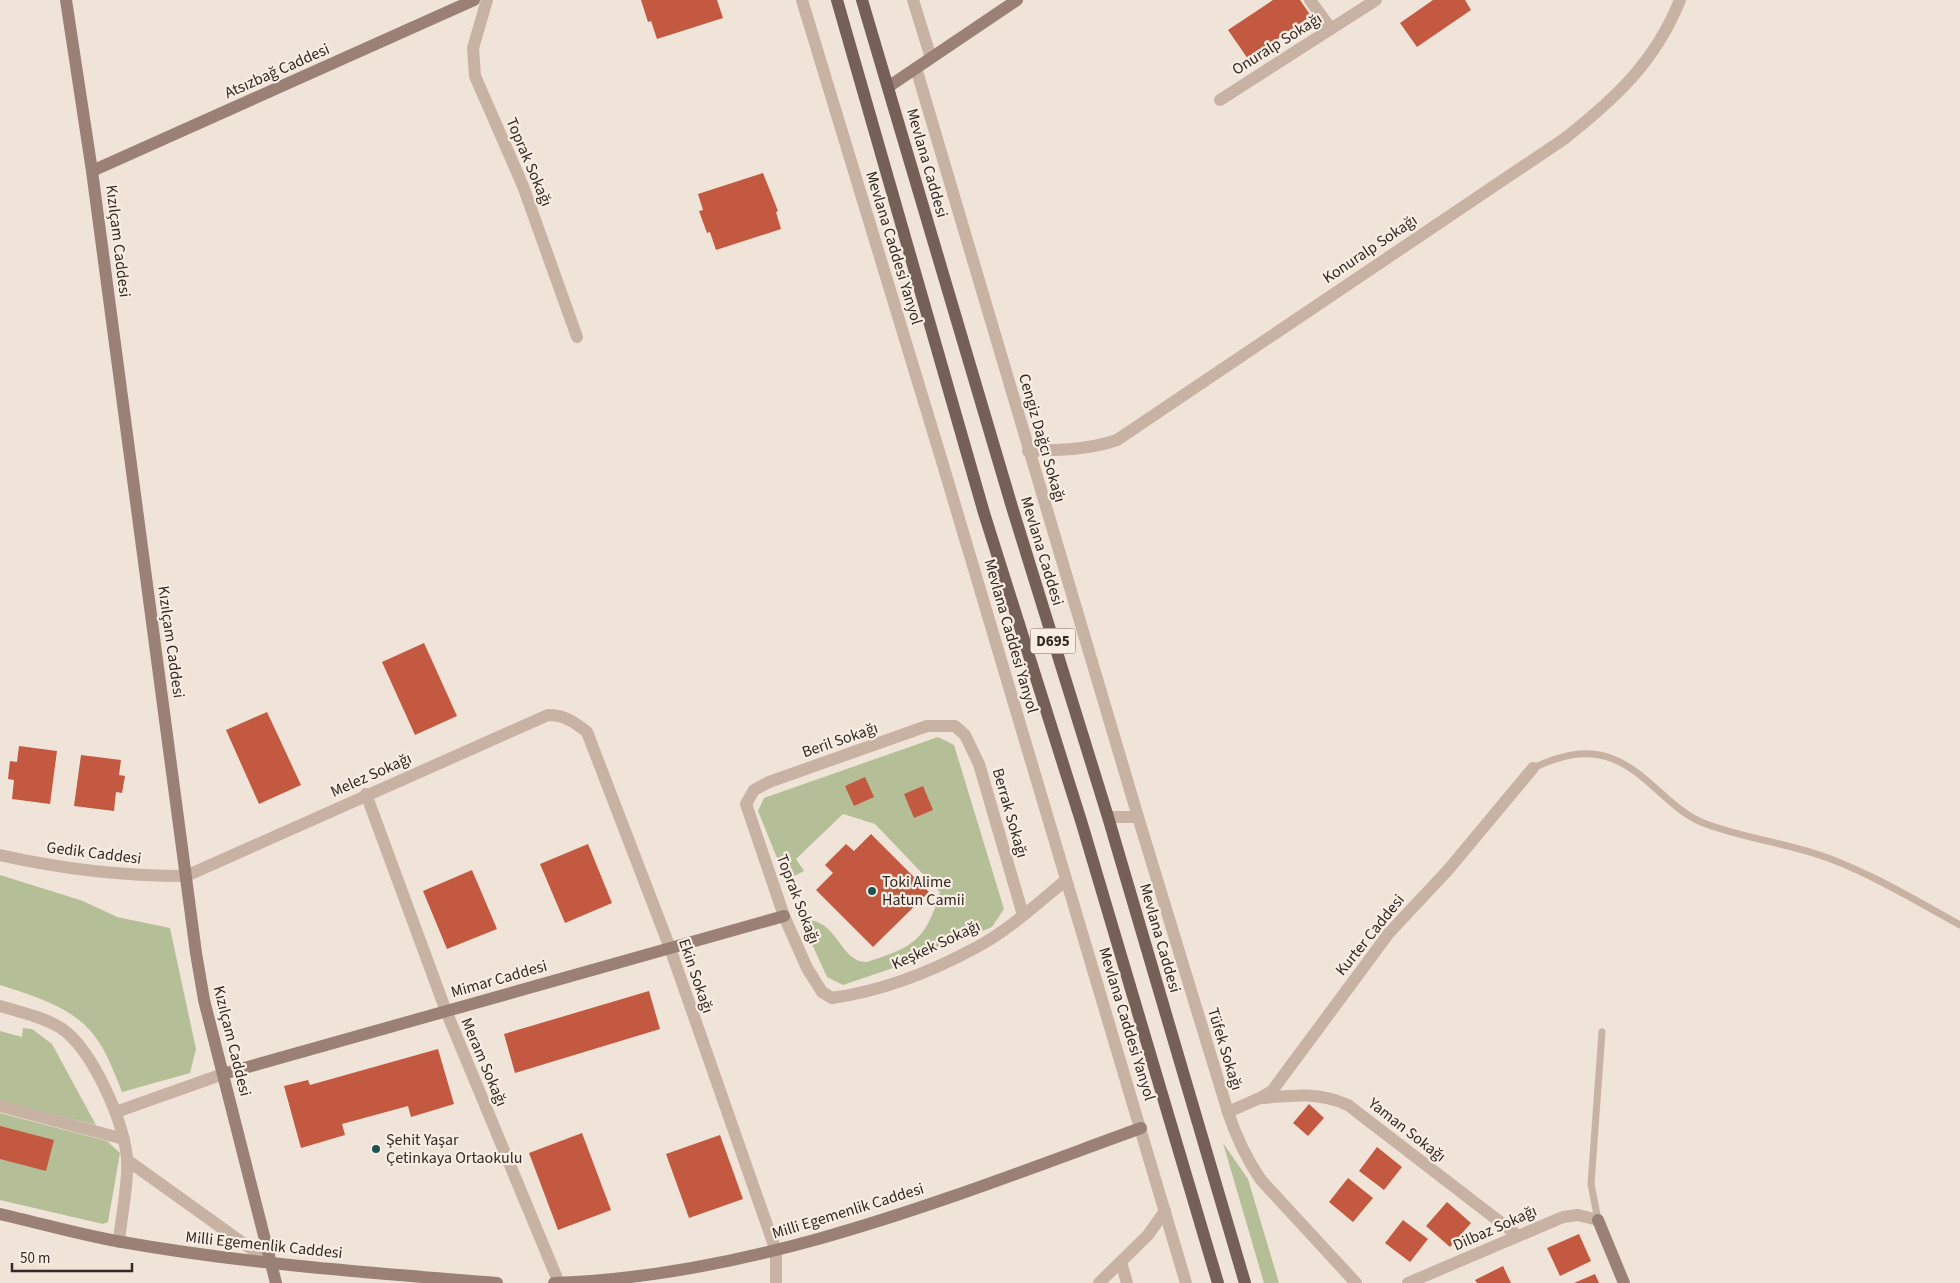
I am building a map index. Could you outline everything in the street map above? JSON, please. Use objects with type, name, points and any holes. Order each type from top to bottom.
[{"type":"main road","name":"D695","points":[[837,0],[984,513],[1082,824],[1218,1283]]},
{"type":"main road","name":"Mevlana Caddesi","points":[[862,0],[1012,507],[1108,817],[1245,1283]]},
{"type":"street","name":"Kızılçam Caddesi","points":[[66,0],[92,171],[204,1000],[276,1283]]},
{"type":"street","name":"Toprak Sokağı","points":[[488,0],[473,48],[475,76],[523,186],[577,337]]},
{"type":"street","name":"Mevlana Caddesi Yanyol","points":[[802,0],[944,468],[1186,1283]]},
{"type":"street","points":[[913,0],[931,58]]},
{"type":"street","points":[[888,87],[1017,0]]},
{"type":"street","points":[[1310,0],[1331,29]]},
{"type":"street","name":"Onuralp Sokağı","points":[[1220,100],[1376,0]]},
{"type":"street","name":"Konuralp Sokağı","points":[[1028,451],[1100,446],[1116,440],[1564,139],[1621,92],[1651,54],[1680,0]]},
{"type":"street","name":"Atsızbağ Caddesi","points":[[92,171],[467,1]]},
{"type":"street","name":"Cengiz Dağcı Sokağı","points":[[916,68],[1138,817]]},
{"type":"street","name":"Melez Sokağı","points":[[186,876],[366,794],[548,715],[562,715],[572,720]]},
{"type":"street","name":"Ekin Sokağı","points":[[572,720],[587,732],[670,948],[776,1251],[776,1283]]},
{"type":"street","name":"Beril Sokağı","points":[[746,804],[754,790],[770,782],[927,726],[955,726]]},
{"type":"street","name":"Berrak Sokağı","points":[[955,726],[965,735],[979,764],[1023,915]]},
{"type":"street","name":"Kurter Caddesi","points":[[1228,1112],[1260,1098],[1272,1090],[1389,933],[1454,863],[1533,768]]},
{"type":"street","name":"Meram Sokağı","points":[[366,794],[446,1011],[559,1283]]},
{"type":"street","name":"Toprak Sokağı","points":[[746,804],[784,916],[815,983],[822,992],[832,998]]},
{"type":"street","points":[[1108,817],[1138,817]]},
{"type":"street","name":"Tüfek Sokağı","points":[[1138,817],[1238,1141],[1261,1180],[1356,1283]]},
{"type":"street","name":"Gedik Caddesi","points":[[0,855],[88,871],[136,876],[186,876]]},
{"type":"street","name":"Keşkek Sokağı","points":[[832,998],[879,988],[978,947],[1023,915],[1066,880]]},
{"type":"street","name":"Mimar Caddesi","points":[[223,1074],[784,916]]},
{"type":"street","points":[[0,1006],[33,1016],[61,1029],[84,1054],[100,1079],[116,1112],[124,1139],[127,1160],[119,1242]]},
{"type":"street","points":[[116,1112],[223,1074]]},
{"type":"street","name":"Yaman Sokağı","points":[[1260,1098],[1315,1094],[1332,1098],[1348,1105],[1517,1235]]},
{"type":"street","points":[[0,1106],[124,1139]]},
{"type":"street","name":"Milli Egemenlik Caddesi","points":[[554,1283],[606,1280],[696,1268],[776,1251],[881,1219],[1141,1128]]},
{"type":"street","points":[[127,1160],[271,1263]]},
{"type":"street","points":[[1099,1283],[1148,1235],[1165,1211]]},
{"type":"street","name":"Milli Egemenlik Caddesi","points":[[0,1214],[119,1242],[271,1263],[497,1283]]},
{"type":"street","name":"Dilbaz Sokağı","points":[[1408,1283],[1563,1217],[1578,1215],[1598,1220]]},
{"type":"street","points":[[1598,1220],[1624,1283]]},
{"type":"street","points":[[1120,1262],[1127,1283]]},
{"type":"lane","points":[[1533,768],[1555,757],[1572,754],[1594,754],[1614,760],[1633,772],[1685,814],[1706,824],[1735,833],[1815,853],[1849,867],[1960,925]]},
{"type":"lane","points":[[1598,1220],[1591,1184],[1602,1032]]},
{"type":"green space","points":[[938,737],[954,745],[1004,909],[992,927],[902,965],[843,985],[827,977],[801,920],[813,921],[823,925],[850,955],[858,960],[867,962],[907,946],[916,939],[929,921],[940,892],[875,824],[843,814],[796,859],[804,871],[786,880],[758,811],[764,798]]},
{"type":"green space","points":[[0,875],[83,901],[117,917],[170,928],[196,1049],[190,1073],[122,1092],[102,1047],[82,1023],[57,1006],[0,985]]},
{"type":"green space","points":[[23,1028],[32,1029],[52,1044],[96,1125],[0,1101],[0,1031],[22,1037]]},
{"type":"green space","points":[[0,1113],[107,1141],[120,1153],[108,1222],[103,1224],[0,1200]]},
{"type":"green space","points":[[1223,1143],[1248,1179],[1279,1283],[1264,1283]]},
{"type":"building","points":[[641,0],[717,0],[723,18],[657,39],[651,21],[648,22]]},
{"type":"building","points":[[1273,0],[1300,0],[1311,16],[1248,59],[1228,30]]},
{"type":"building","points":[[1433,0],[1465,0],[1471,10],[1417,47],[1400,23]]},
{"type":"building","points":[[763,173],[778,211],[776,212],[781,229],[716,250],[710,232],[707,233],[699,211],[703,210],[698,194]]},
{"type":"building","points":[[424,643],[457,716],[415,735],[382,662]]},
{"type":"building","points":[[267,712],[301,785],[259,804],[226,730]]},
{"type":"building","points":[[19,746],[57,751],[50,804],[12,799],[14,780],[8,779],[10,761],[17,762]]},
{"type":"building","points":[[81,755],[121,760],[119,775],[125,776],[122,793],[116,792],[114,811],[74,806]]},
{"type":"building","points":[[865,777],[874,797],[854,806],[845,786]]},
{"type":"building","points":[[923,786],[933,810],[914,818],[904,794]]},
{"type":"building","name":"Toki Alime Hatun Camii","points":[[871,834],[929,892],[873,947],[816,890],[833,873],[825,865],[846,844],[854,851]]},
{"type":"building","points":[[588,844],[612,903],[565,923],[540,864]]},
{"type":"building","points":[[472,870],[497,929],[447,949],[423,891]]},
{"type":"building","points":[[649,991],[660,1029],[515,1073],[504,1034]]},
{"type":"building","points":[[438,1049],[454,1104],[411,1117],[408,1106],[342,1124],[345,1135],[301,1148],[284,1086],[308,1080],[310,1085]]},
{"type":"building","points":[[1309,1104],[1324,1118],[1308,1136],[1293,1123]]},
{"type":"building","points":[[0,1126],[54,1140],[46,1171],[0,1159]]},
{"type":"building","points":[[582,1133],[611,1210],[558,1230],[529,1153]]},
{"type":"building","points":[[720,1135],[743,1199],[689,1218],[666,1154]]},
{"type":"building","points":[[1377,1147],[1402,1167],[1384,1190],[1359,1171]]},
{"type":"building","points":[[1348,1178],[1373,1198],[1353,1222],[1329,1202]]},
{"type":"building","points":[[1447,1202],[1471,1223],[1450,1247],[1426,1226]]},
{"type":"building","points":[[1403,1220],[1428,1239],[1410,1262],[1385,1243]]},
{"type":"building","points":[[1579,1234],[1591,1261],[1560,1276],[1547,1248]]},
{"type":"building","points":[[1503,1266],[1511,1283],[1477,1283],[1475,1280]]},
{"type":"building","points":[[1595,1274],[1599,1283],[1574,1283]]},
{"type":"place","name":"Toki Alime Hatun Camii","points":[[872,891]]},
{"type":"place","name":"Şehit Yaşar Çetinkaya Ortaokulu","points":[[376,1149]]}]
